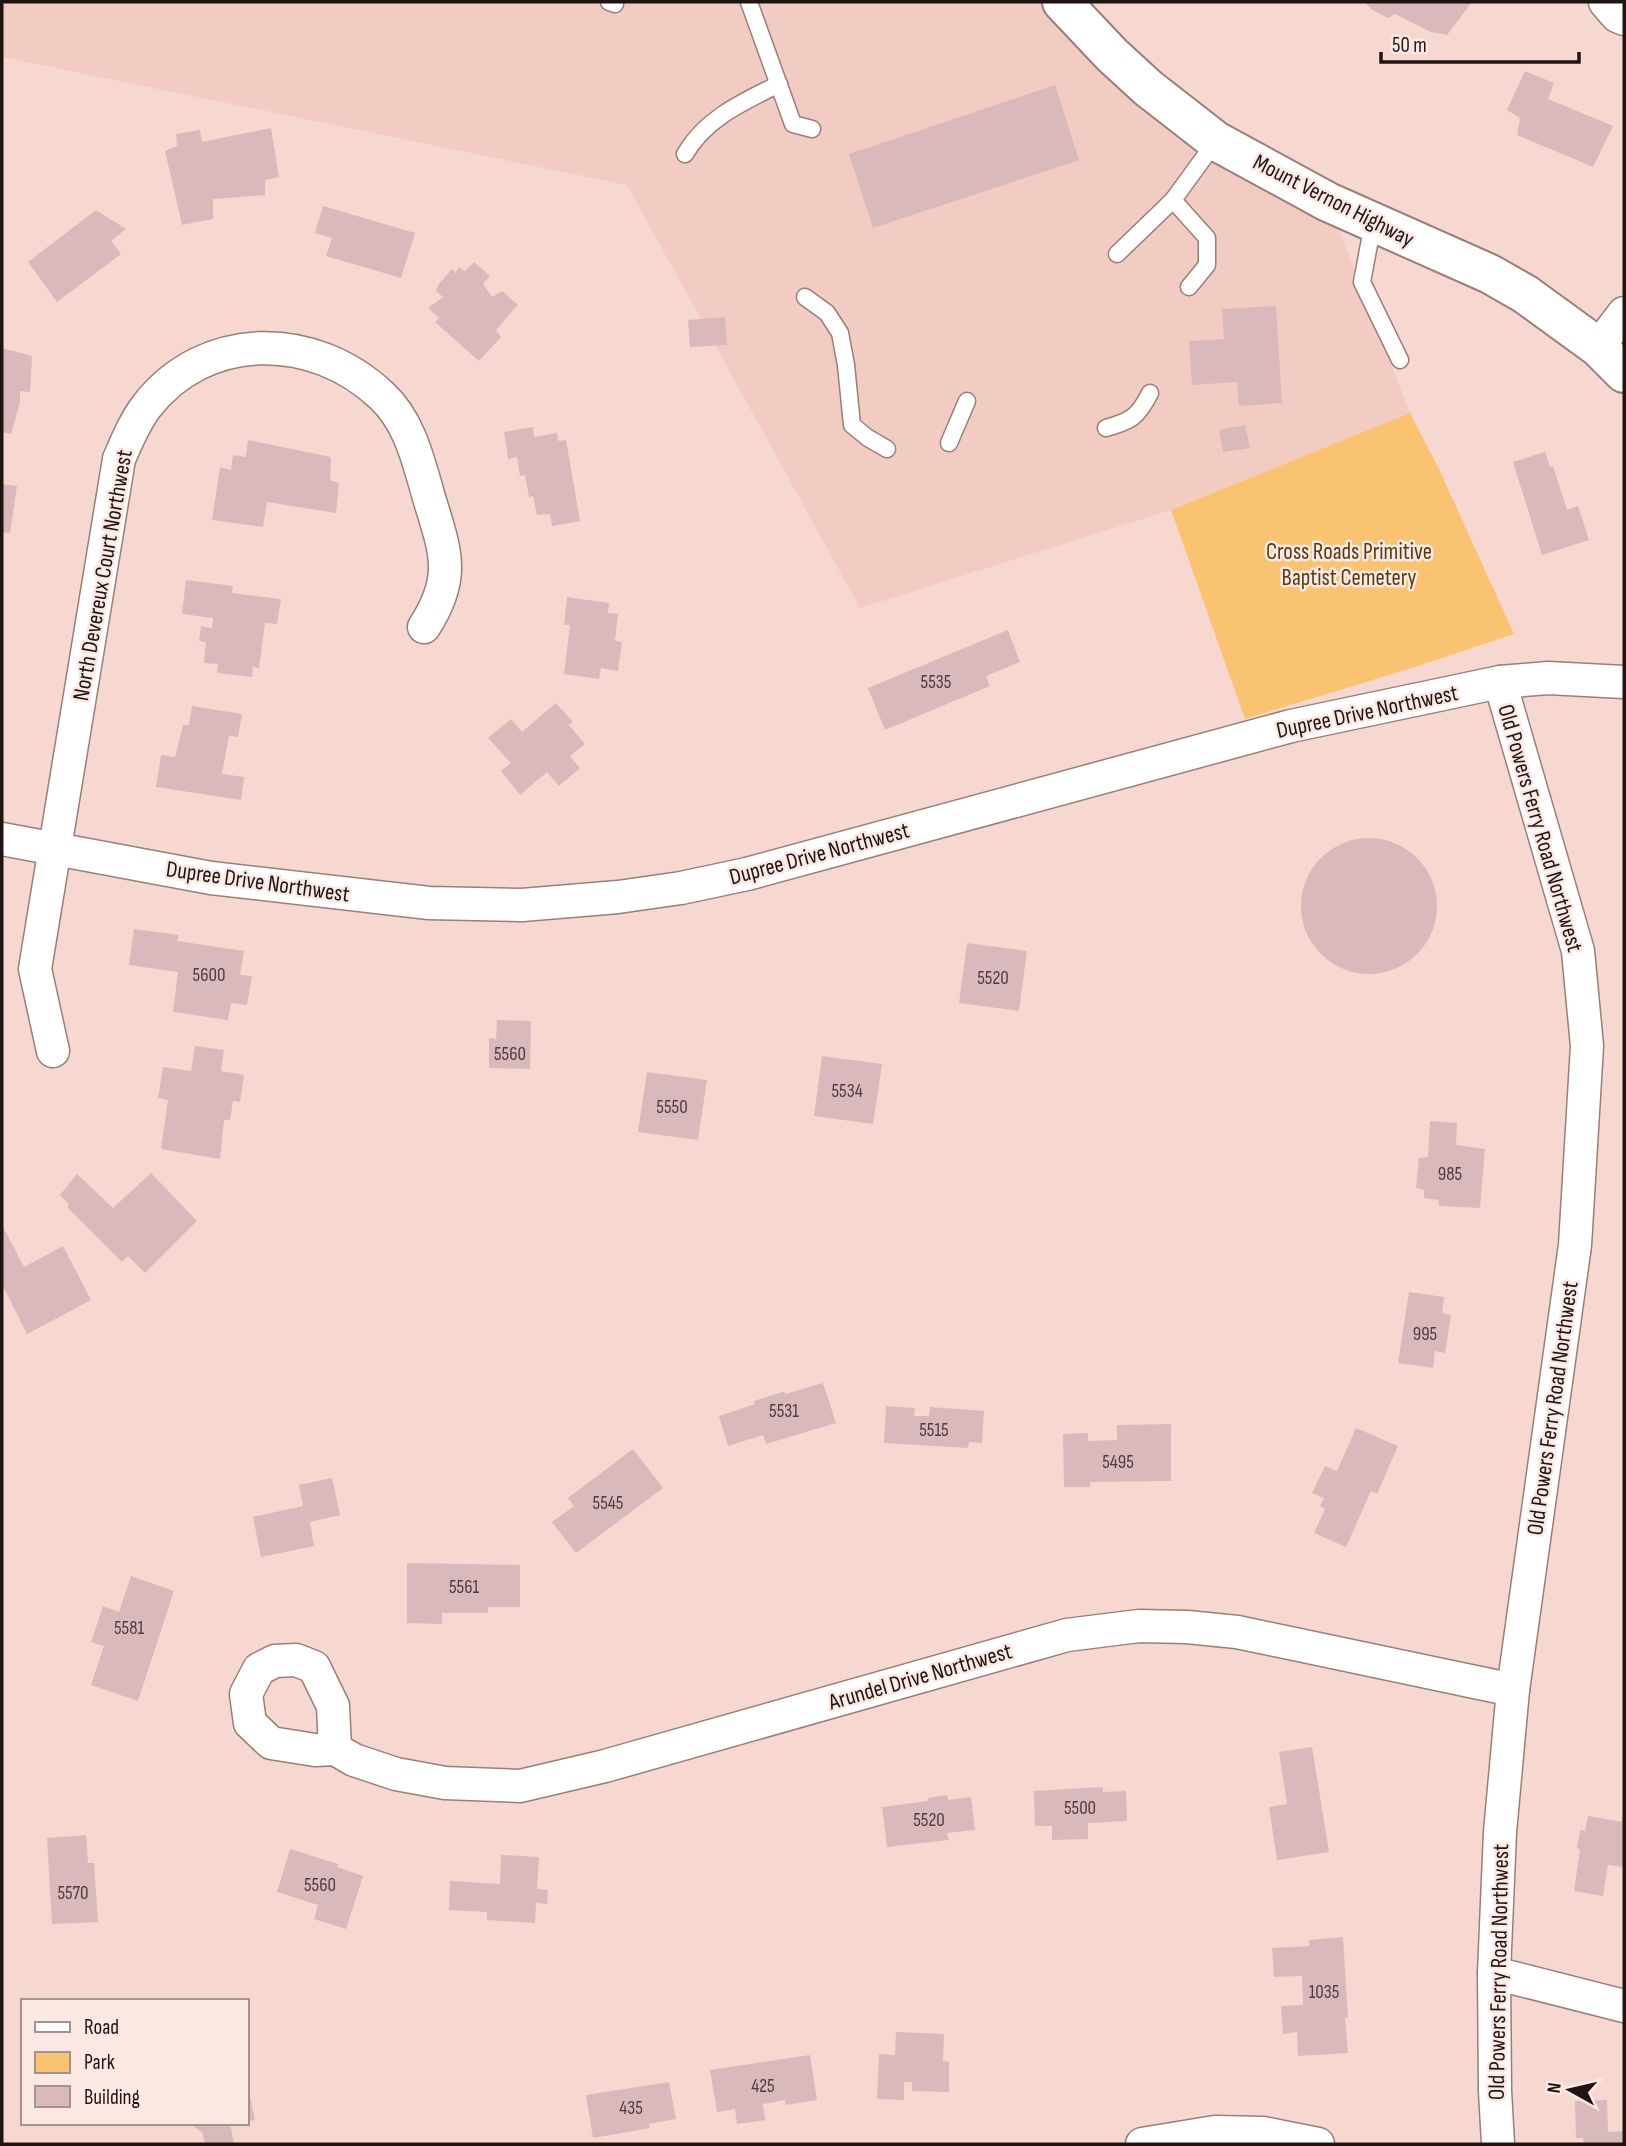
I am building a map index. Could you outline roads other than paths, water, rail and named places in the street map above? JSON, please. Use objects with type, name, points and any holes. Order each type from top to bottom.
[{"type":"street","name":"Mount Vernon Highway","points":[[1062,2],[1112,55],[1148,88],[1216,141],[1328,202],[1502,281],[1562,319],[1611,360]]},
{"type":"street","points":[[1605,2],[1616,16],[1624,19]]},
{"type":"street","points":[[1611,360],[1624,313]]},
{"type":"street","name":"North Devereux Court Northwest","points":[[52,1051],[35,969],[119,459],[132,429],[147,406],[165,387],[188,370],[212,358],[265,348],[292,349],[343,366],[382,396],[399,417],[412,441],[444,547],[446,568],[443,589],[436,609],[424,627]]},
{"type":"street","name":"Dupree Drive Northwest","points":[[2,839],[211,878],[429,903],[522,905],[618,897],[681,888],[747,874],[1291,726],[1500,682],[1560,678],[1624,682]]},
{"type":"street","name":"Old Powers Ferry Road Northwest","points":[[1498,2144],[1494,1973],[1500,1832],[1513,1690],[1575,1245],[1587,1046],[1578,951],[1500,682]]},
{"type":"street","name":"Arundel Drive Northwest","points":[[335,1749],[354,1760],[396,1774],[445,1783],[520,1786],[605,1766],[1067,1635],[1139,1626],[1237,1632],[1513,1690]]},
{"type":"street","points":[[1494,1973],[1624,2006]]},
{"type":"street","points":[[1142,2144],[1216,2132],[1263,2133],[1318,2144]]},
{"type":"lane","points":[[749,2],[793,124],[812,129]]},
{"type":"lane","points":[[685,154],[695,137],[733,107],[779,84]]},
{"type":"lane","points":[[1117,254],[1173,200],[1216,141]]},
{"type":"lane","points":[[1173,200],[1207,238],[1207,265],[1189,287]]},
{"type":"lane","points":[[1373,223],[1363,282],[1400,360]]},
{"type":"lane","points":[[805,297],[827,313],[840,332],[852,425],[887,449]]},
{"type":"lane","points":[[1105,428],[1126,422],[1141,411],[1150,393]]},
{"type":"lane","points":[[949,443],[967,401]]},
{"type":"park label","name":"Cross Roads Primitive Baptist Cemetery","points":[[1349,564]]}]
